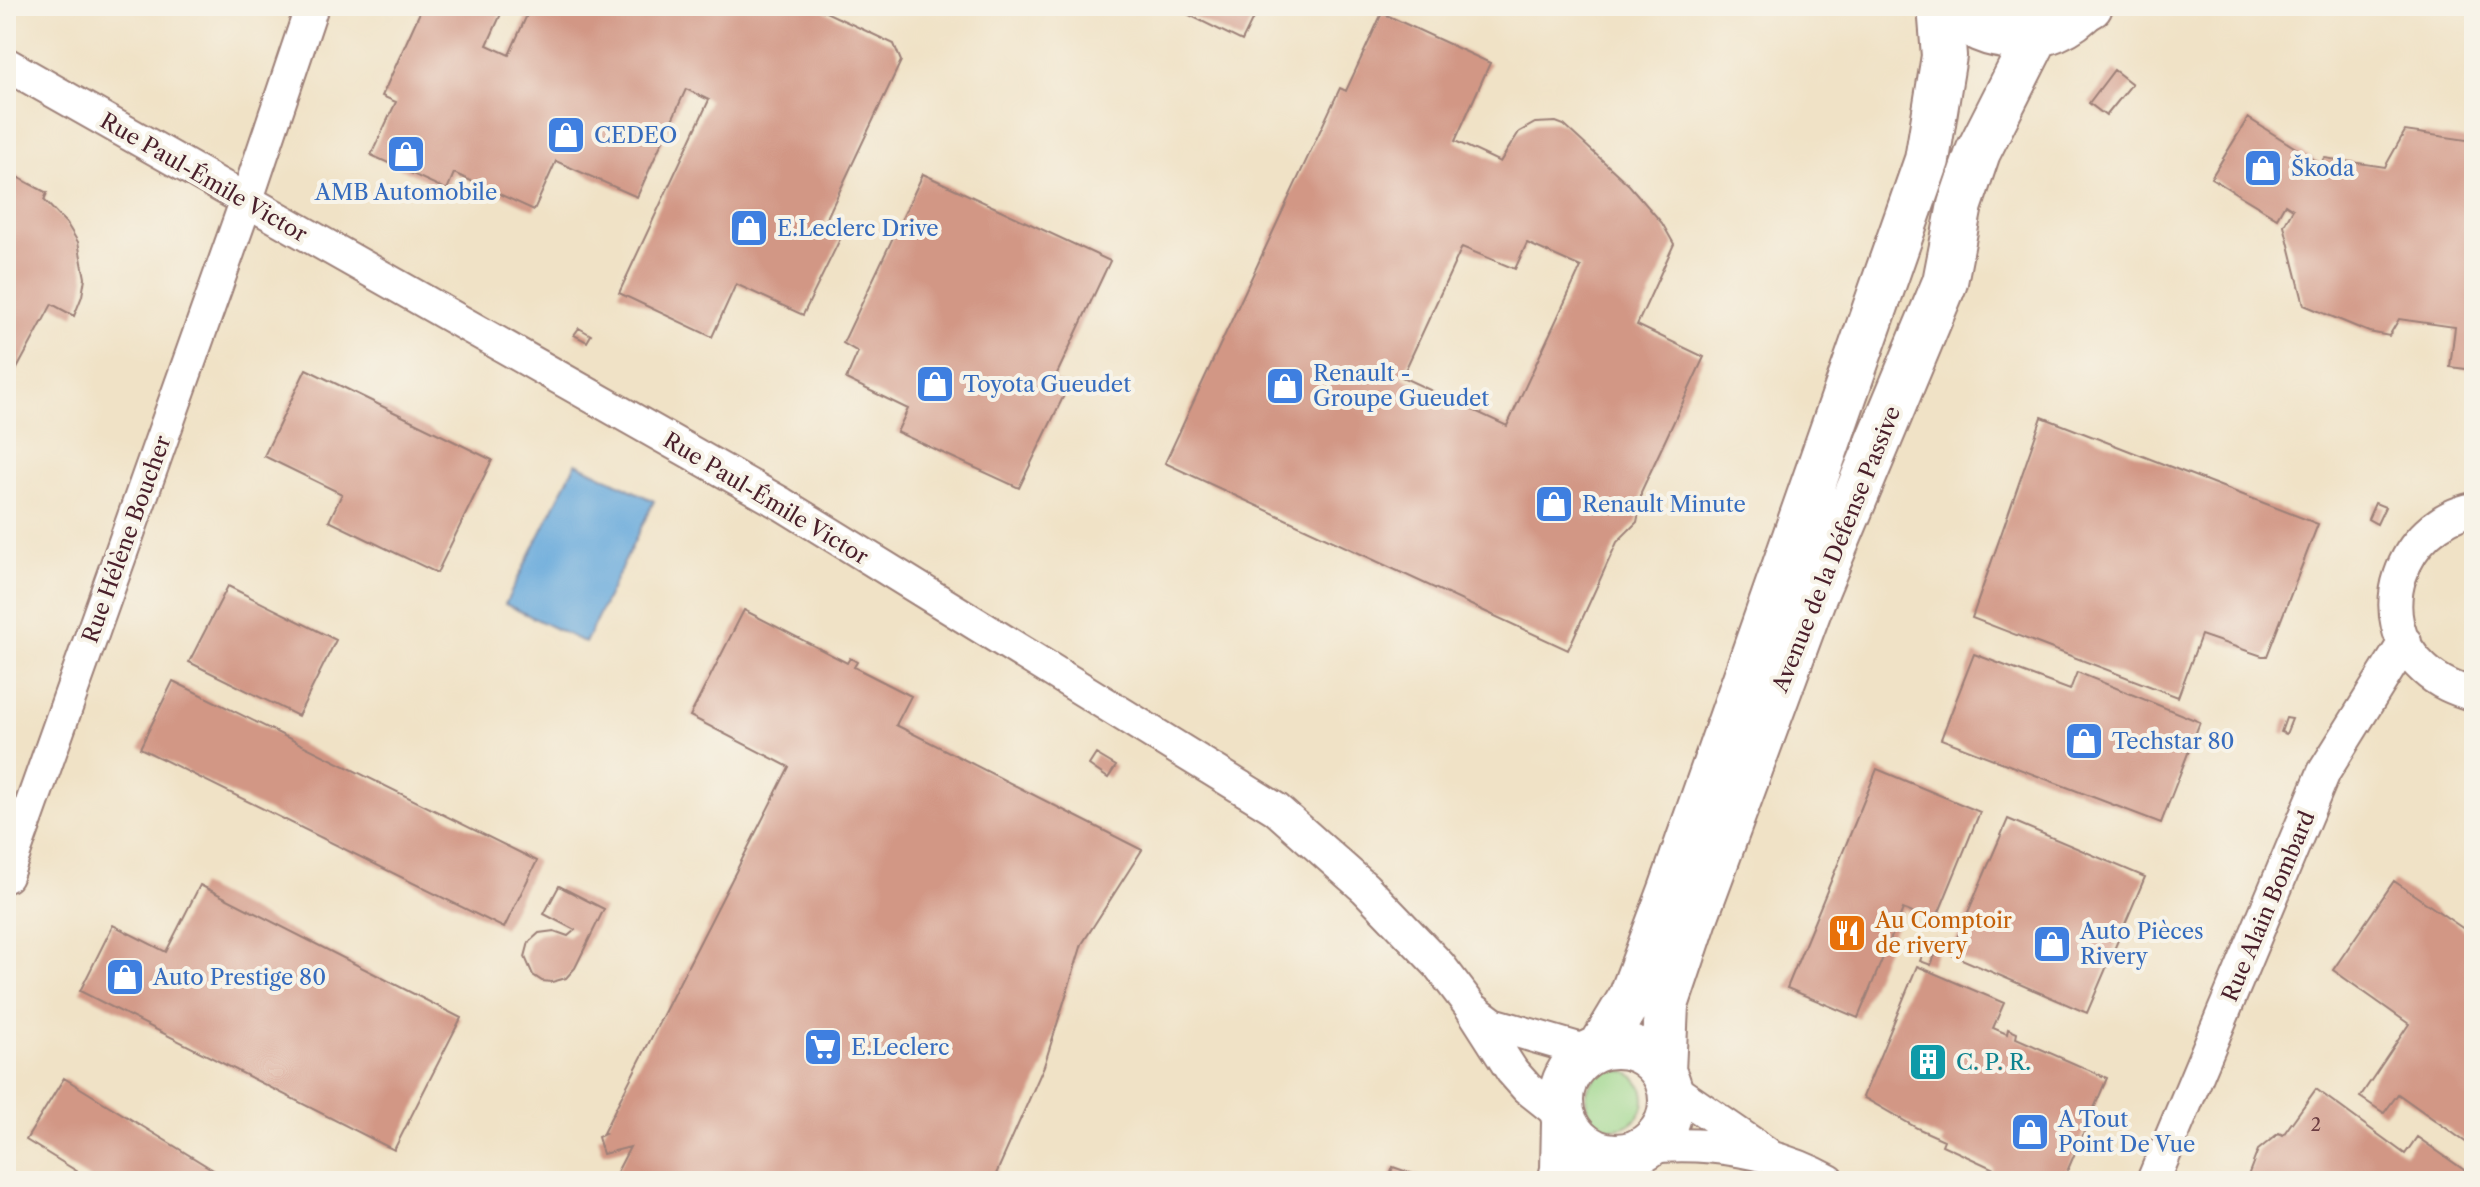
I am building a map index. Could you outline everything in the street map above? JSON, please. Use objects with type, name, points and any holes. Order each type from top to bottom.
[{"type":"main road","name":"Avenue de la Défense Passive","points":[[1595,1050],[1631,997],[1650,950],[1927,160],[1944,56],[1940,6]]},
{"type":"main road","points":[[1949,6],[1971,25],[1992,34],[2014,37],[2037,35],[2062,26],[2087,7]]},
{"type":"main road","name":"Avenue de la Défense Passive","points":[[1666,1079],[1666,1005],[1697,913],[1813,599],[1945,282],[1960,205],[1978,152],[2037,35]]},
{"type":"main road","points":[[1560,1181],[1563,1170],[1563,1118],[1560,1096],[1574,1063],[1595,1050],[1619,1045],[1636,1049],[1651,1058],[1666,1079],[1671,1104],[1668,1121],[1659,1136],[1629,1161],[1598,1154],[1584,1147],[1572,1136],[1563,1118]]},
{"type":"street","name":"Rue Hélène Boucher","points":[[6,876],[246,202],[312,6]]},
{"type":"street","name":"Rue Paul-Émile Victor","points":[[6,64],[782,504],[1276,809],[1365,888],[1439,965],[1471,1007],[1512,1071],[1563,1118]]},
{"type":"street","points":[[2474,509],[2457,513],[2430,528],[2410,552],[2398,581],[2396,612],[2405,642],[2422,668],[2448,687],[2474,695]]},
{"type":"street","name":"Rue Alain Bombard","points":[[2153,1181],[2324,772],[2405,642]]},
{"type":"street","name":"Rue Paul-Émile Victor","points":[[1471,1007],[1493,1024],[1595,1050]]},
{"type":"street","points":[[1666,1079],[1768,1155],[1829,1181]]},
{"type":"street","points":[[1629,1161],[1679,1144],[1768,1155]]},
{"type":"green space","points":[[1615,1070],[1626,1072],[1635,1079],[1642,1088],[1642,1110],[1635,1119],[1626,1126],[1615,1128],[1604,1126],[1595,1119],[1588,1110],[1586,1099],[1588,1088],[1595,1079],[1604,1072]]},
{"type":"water","points":[[576,463],[654,501],[585,643],[505,604]]},
{"type":"building","points":[[413,6],[484,6],[501,14],[487,45],[509,55],[531,6],[813,6],[894,44],[901,61],[824,224],[843,233],[803,315],[736,284],[712,337],[619,293],[709,100],[686,89],[637,197],[556,161],[534,210],[454,173],[447,190],[371,155],[396,102],[382,96],[421,10]]},
{"type":"building","points":[[1171,6],[1259,6],[1242,41]]},
{"type":"building","points":[[1382,13],[1490,63],[1455,141],[1500,162],[1519,132],[1535,123],[1556,122],[1564,125],[1629,185],[1662,223],[1674,244],[1637,325],[1704,357],[1641,492],[1637,522],[1617,542],[1568,650],[1165,463],[1340,88],[1346,91]],"holes":[[[1527,243],[1581,267],[1507,426],[1402,377],[1462,247],[1515,269]]]},
{"type":"building","points":[[2114,70],[2132,84],[2106,116],[2089,103]]},
{"type":"building","points":[[2248,118],[2321,164],[2325,158],[2385,167],[2405,131],[2474,141],[2474,370],[2450,367],[2455,327],[2399,319],[2389,336],[2369,332],[2304,305],[2284,225],[2293,209],[2285,204],[2277,218],[2211,178]]},
{"type":"building","points":[[6,171],[47,193],[44,200],[67,224],[78,242],[85,278],[74,316],[52,304],[6,389]]},
{"type":"building","points":[[923,174],[1110,261],[1054,380],[1068,387],[1019,488],[897,432],[908,409],[846,379],[858,352],[843,343]]},
{"type":"building","points":[[579,328],[591,335],[587,342],[574,335]]},
{"type":"building","points":[[306,369],[492,460],[437,573],[329,521],[342,494],[264,456]]},
{"type":"building","points":[[2042,417],[2318,524],[2267,656],[2201,635],[2178,697],[1972,618]]},
{"type":"building","points":[[2375,503],[2385,507],[2377,524],[2368,519]]},
{"type":"building","points":[[228,586],[336,640],[298,716],[189,662]]},
{"type":"building","points":[[744,610],[847,663],[850,658],[857,662],[854,667],[911,696],[896,725],[1142,850],[1082,944],[1044,1066],[993,1181],[596,1181],[616,1174],[630,1147],[603,1154],[598,1137],[605,1134],[789,767],[690,716]]},
{"type":"building","points":[[1974,654],[2070,690],[2077,672],[2200,722],[2161,823],[1941,739]]},
{"type":"building","points":[[173,681],[537,861],[504,928],[140,748]]},
{"type":"building","points":[[2286,718],[2292,719],[2286,734],[2281,732]]},
{"type":"building","points":[[1096,754],[1116,766],[1108,778],[1089,765]]},
{"type":"building","points":[[1877,769],[1980,812],[1935,922],[1903,909],[1858,1018],[1787,988]]},
{"type":"building","points":[[2008,819],[2145,877],[2087,1013],[1950,954]]},
{"type":"building","points":[[2394,881],[2474,936],[2474,1148],[2398,1094],[2384,1113],[2360,1097],[2409,1024],[2333,970]]},
{"type":"building","points":[[200,885],[461,1018],[394,1150],[80,991],[113,925],[166,952]]},
{"type":"building","points":[[559,886],[604,909],[575,968],[566,978],[542,981],[533,975],[525,957],[529,942],[539,933],[554,931],[568,936],[575,930],[544,914]]},
{"type":"building","points":[[1926,946],[1937,950],[1931,965],[1920,961]]},
{"type":"building","points":[[1917,966],[2004,1003],[1993,1028],[2007,1034],[2008,1029],[2017,1033],[2016,1038],[2107,1078],[2063,1181],[2025,1181],[1992,1173],[1994,1169],[1942,1145],[1944,1140],[1863,1097]]},
{"type":"building","points":[[64,1078],[231,1181],[93,1181],[26,1140]]},
{"type":"building","points":[[2316,1089],[2405,1154],[2417,1137],[2474,1177],[2474,1181],[2246,1181],[2258,1150],[2279,1133],[2283,1135]]},
{"type":"building","points":[[1393,1167],[1433,1181],[1388,1181]]},
{"type":"place","name":"CEDEO","points":[[566,135]]},
{"type":"place","name":"AMB Automobile","points":[[406,154]]},
{"type":"place","name":"Škoda","points":[[2263,168]]},
{"type":"place","name":"E.Leclerc Drive","points":[[749,228]]},
{"type":"place","name":"Toyota Gueudet","points":[[935,384]]},
{"type":"place","name":"Renault - Groupe Gueudet","points":[[1285,386]]},
{"type":"place","name":"Renault Minute","points":[[1554,504]]},
{"type":"place","name":"Techstar 80","points":[[2084,741]]},
{"type":"place","name":"Au Comptoir de rivery","points":[[1847,933]]},
{"type":"place","name":"Auto Pièces Rivery","points":[[2052,944]]},
{"type":"place","name":"Auto Prestige 80","points":[[125,977]]},
{"type":"place","name":"E.Leclerc","points":[[823,1047]]},
{"type":"place","name":"C. P. R.","points":[[1928,1062]]},
{"type":"place","name":"A Tout Point De Vue","points":[[2030,1132]]}]
